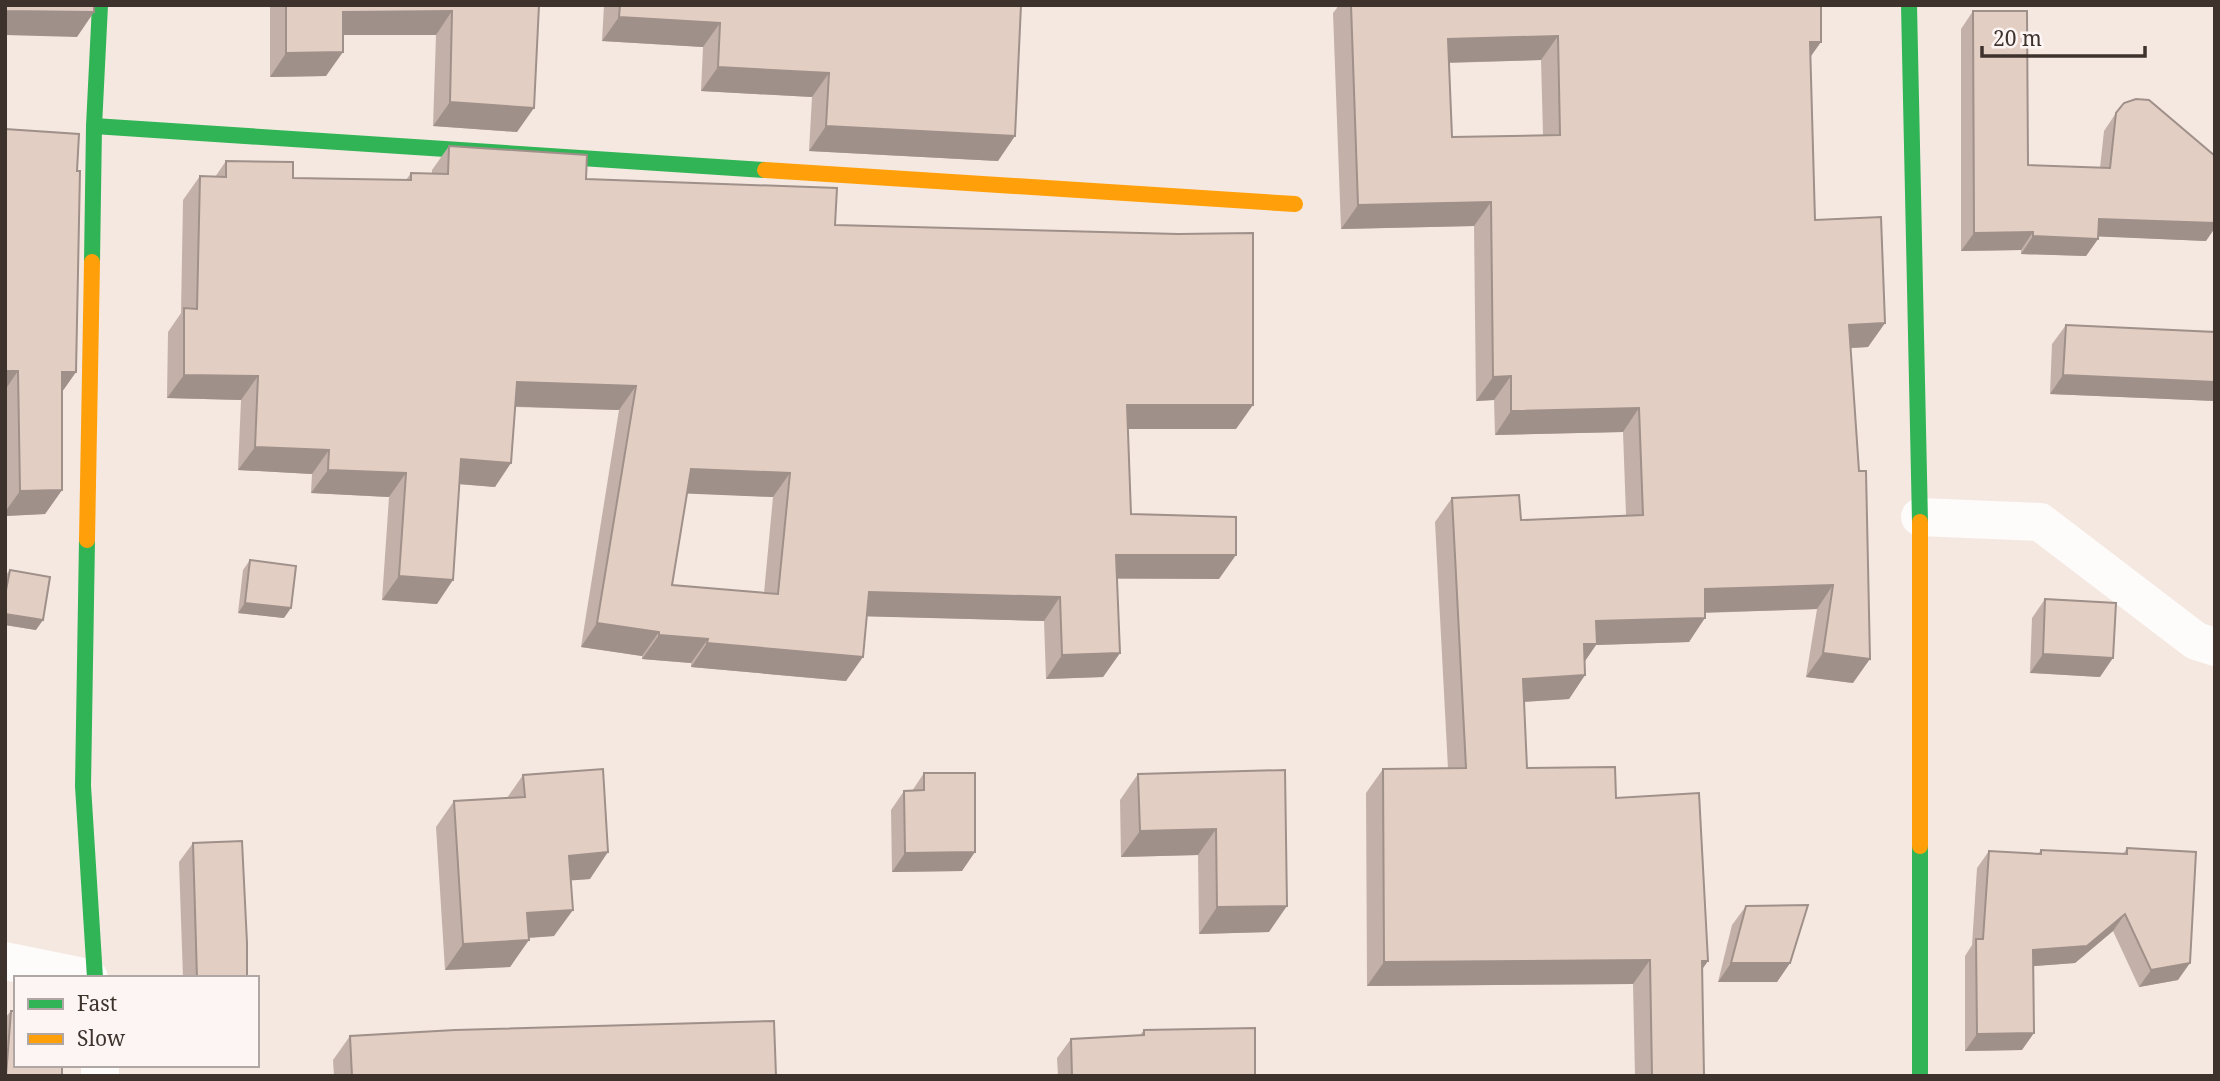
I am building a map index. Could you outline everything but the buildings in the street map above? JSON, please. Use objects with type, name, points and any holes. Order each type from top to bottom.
[{"type":"street","points":[[94,976],[83,786],[94,126],[100,5]]},
{"type":"street","points":[[1909,5],[1920,517],[1920,1076]]},
{"type":"street","points":[[94,126],[1295,204]]},
{"type":"street","points":[[1920,517],[2039,522],[2196,641],[2215,648]]},
{"type":"street","points":[[5,961],[79,976]]},
{"type":"traffic: fast","points":[[92,262],[94,126],[100,5]]},
{"type":"traffic: fast","points":[[1909,5],[1920,522]]},
{"type":"traffic: fast","points":[[94,126],[765,170]]},
{"type":"traffic: fast","points":[[87,540],[83,786],[95,976]]},
{"type":"traffic: fast","points":[[1920,846],[1920,1076]]},
{"type":"traffic: slow","points":[[765,170],[1295,204]]},
{"type":"traffic: slow","points":[[87,540],[92,262]]},
{"type":"traffic: slow","points":[[1920,522],[1920,846]]}]
